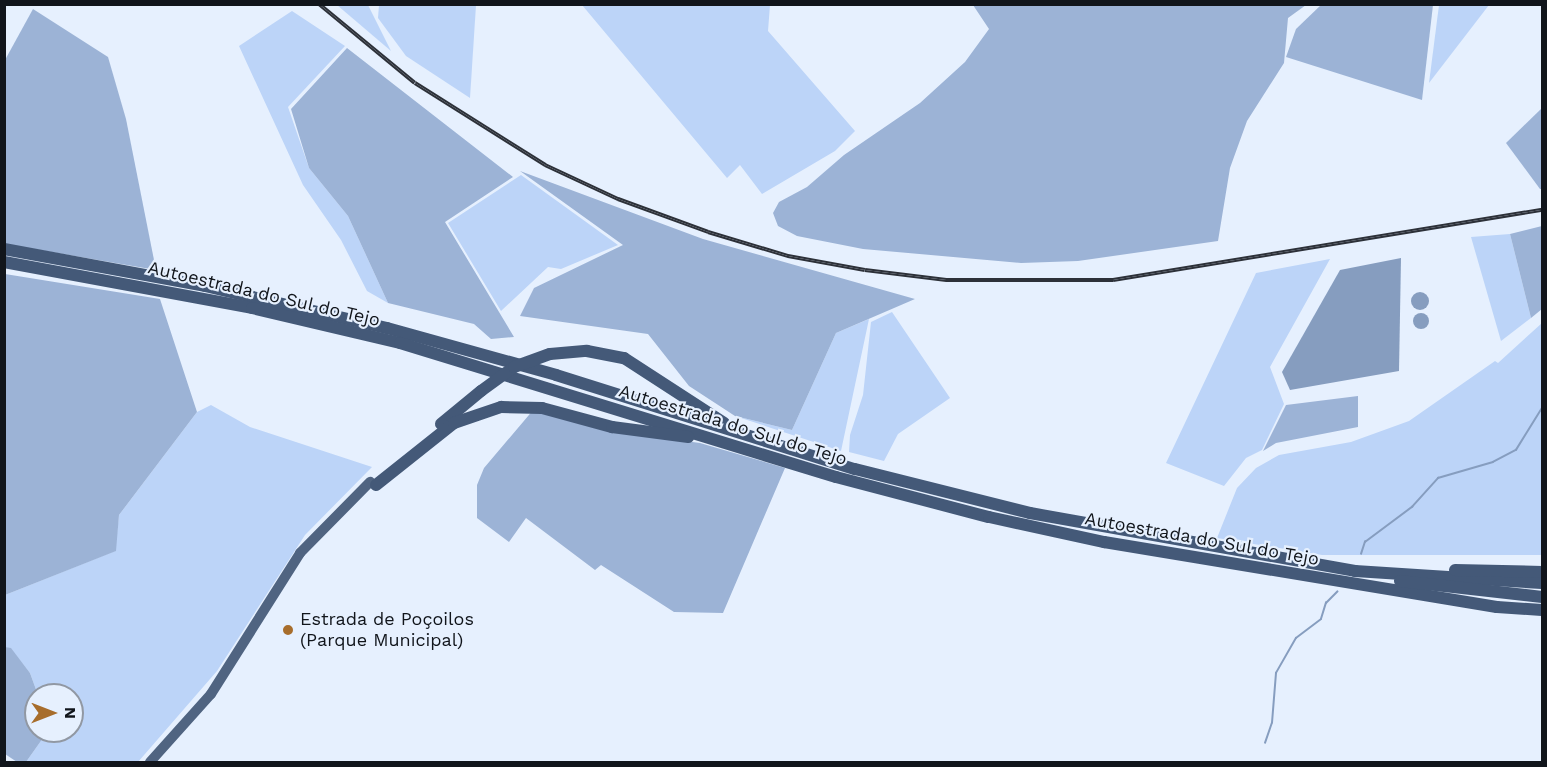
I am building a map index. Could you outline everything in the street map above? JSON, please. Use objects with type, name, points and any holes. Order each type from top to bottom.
[{"type":"highway","name":"Autoestrada do Sul do Tejo","points":[[4,249],[195,284],[368,323],[546,372],[855,469],[1021,511],[1455,590],[1542,597]]},
{"type":"highway","name":"Autoestrada do Sul do Tejo","points":[[4,262],[219,301],[400,343],[836,477],[1104,542],[1497,607],[1542,611]]},
{"type":"highway","points":[[402,460],[481,391],[514,367],[549,354],[587,351],[624,358],[647,370],[685,402],[749,436]]},
{"type":"highway","points":[[150,762],[211,694],[300,553],[373,483],[453,423],[486,410],[515,406],[542,408],[625,430],[687,437],[836,477]]},
{"type":"highway","points":[[158,762],[216,696],[313,546],[373,483]]},
{"type":"highway","name":"Autoestrada do Sul do Tejo","points":[[1355,571],[1542,569]]},
{"type":"highway","name":"Autoestrada do Sul do Tejo","points":[[1355,571],[1542,583]]},
{"type":"highway","name":"Autoestrada do Sul do Tejo","points":[[1455,600],[1542,604]]},
{"type":"shaded area","points":[[1322,4],[1433,5],[1422,100],[1286,57],[1296,29]]},
{"type":"shaded area","points":[[337,5],[368,5],[391,51]]},
{"type":"shaded area","points":[[379,5],[476,5],[470,98],[406,56],[378,18]]},
{"type":"shaded area","points":[[582,5],[770,5],[768,31],[855,131],[835,151],[762,194],[740,165],[727,178]]},
{"type":"shaded area","points":[[973,5],[1306,5],[1288,18],[1284,63],[1247,121],[1230,168],[1218,241],[1078,261],[1021,263],[863,249],[797,236],[778,226],[773,213],[779,202],[807,187],[844,155],[920,103],[965,62],[989,29]]},
{"type":"shaded area","points":[[1439,5],[1489,5],[1429,83]]},
{"type":"shaded area","points":[[33,9],[108,57],[126,119],[156,270],[5,244],[5,60]]},
{"type":"shaded area","points":[[292,11],[345,46],[288,107],[309,168],[348,216],[388,303],[367,291],[341,240],[303,185],[239,46]]},
{"type":"shaded area","points":[[347,48],[513,177],[445,222],[514,337],[491,339],[474,324],[388,303],[348,216],[309,168],[291,109]]},
{"type":"shaded area","points":[[1542,108],[1542,189],[1540,189],[1506,143]]},
{"type":"shaded area","points":[[520,171],[703,239],[915,299],[836,333],[792,430],[735,416],[689,386],[648,334],[520,316],[534,288],[623,245]]},
{"type":"shaded area","points":[[521,175],[618,245],[561,269],[548,267],[501,311],[448,223]]},
{"type":"shaded area","points":[[1542,226],[1542,309],[1531,318],[1510,234]]},
{"type":"shaded area","points":[[1510,234],[1531,318],[1501,341],[1471,237]]},
{"type":"shaded area","points":[[1401,258],[1399,371],[1290,390],[1282,372],[1340,270]]},
{"type":"shaded area","points":[[1330,259],[1270,367],[1284,404],[1262,450],[1246,458],[1224,486],[1166,463],[1256,273]]},
{"type":"shaded area","points":[[5,274],[160,299],[197,412],[119,515],[116,551],[5,595]]},
{"type":"shaded area","points":[[1420,292],[1426,295],[1429,301],[1426,307],[1420,310],[1414,307],[1411,301],[1414,295]]},
{"type":"shaded area","points":[[892,312],[950,398],[898,434],[884,461],[849,452],[850,435],[863,395],[871,322]]},
{"type":"shaded area","points":[[1418,313],[1424,313],[1429,321],[1427,327],[1418,329],[1413,324],[1413,318]]},
{"type":"shaded area","points":[[869,319],[841,451],[735,416],[792,430],[836,333]]},
{"type":"shaded area","points":[[1542,323],[1542,555],[1322,555],[1217,538],[1237,488],[1256,468],[1279,455],[1351,442],[1409,421],[1495,361],[1498,363]]},
{"type":"shaded area","points":[[1358,396],[1358,427],[1276,443],[1263,451],[1286,405]]},
{"type":"shaded area","points":[[211,405],[250,427],[372,467],[305,535],[217,671],[138,762],[26,762],[39,743],[84,743],[84,683],[34,683],[30,673],[11,649],[5,647],[5,595],[115,551],[119,515],[197,412]]},
{"type":"shaded area","points":[[534,409],[624,433],[700,443],[785,468],[723,613],[674,612],[601,565],[595,570],[526,518],[509,542],[477,518],[477,485],[484,468]]},
{"type":"shaded area","points":[[5,647],[11,648],[30,673],[34,683],[24,683],[24,743],[39,743],[26,762],[17,762],[5,754]]},
{"type":"waterway","points":[[1361,554],[1365,542],[1412,507],[1438,478],[1493,462],[1516,450],[1542,408]]},
{"type":"waterway","points":[[1265,743],[1272,723],[1276,673],[1296,638],[1321,619],[1326,603],[1337,592]]},
{"type":"railway","points":[[319,4],[415,83],[545,165],[618,199],[708,232],[788,256],[865,270],[946,280],[1113,280],[1542,210]]},
{"type":"place","name":"Estrada de Poçoilos (Parque Municipal)","points":[[288,630]]}]
